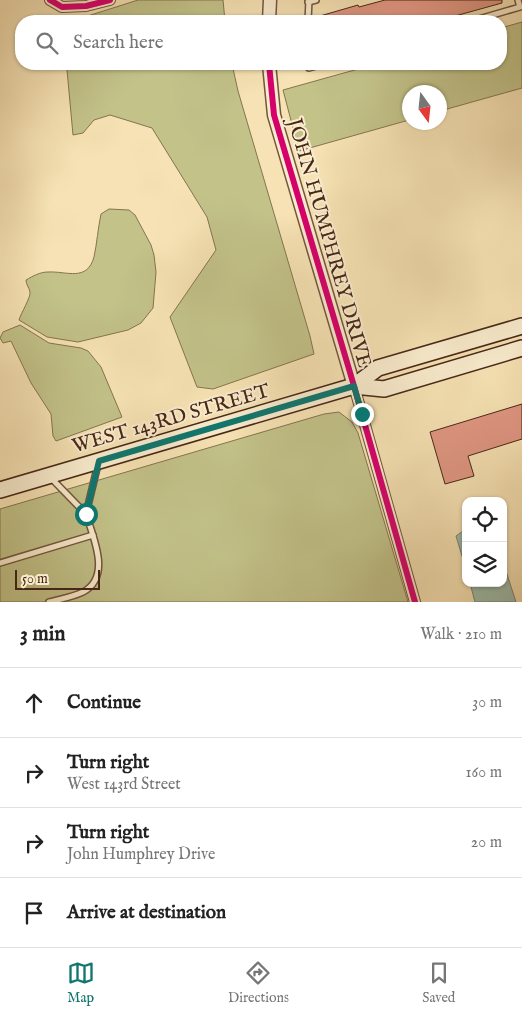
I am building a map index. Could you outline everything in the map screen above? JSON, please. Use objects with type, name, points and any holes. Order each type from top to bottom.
[{"type":"main road","name":"WEST 143RD STREET","points":[[354,386],[378,368],[522,326]]},
{"type":"main road","name":"WEST 143RD STREET","points":[[0,490],[354,386],[384,388],[522,348]]},
{"type":"street","points":[[50,0],[62,7],[86,6],[110,0]]},
{"type":"street","points":[[269,15],[270,0]]},
{"type":"street","name":"JOHN HUMPHREY DRIVE","points":[[270,70],[274,115],[416,602]]},
{"type":"lane","points":[[308,15],[309,1],[316,0]]},
{"type":"lane","points":[[493,15],[520,7],[518,0]]},
{"type":"lane","points":[[86,514],[99,461]]},
{"type":"lane","points":[[49,476],[86,514],[98,556],[98,574],[94,584],[82,592],[49,602]]},
{"type":"lane","points":[[0,563],[93,535]]},
{"type":"green space","points":[[138,0],[223,0],[224,15],[91,15]]},
{"type":"green space","points":[[522,22],[522,88],[447,109],[447,85],[402,85],[402,122],[299,151],[283,90],[355,70],[507,70],[507,26]]},
{"type":"green space","points":[[67,70],[233,70],[314,354],[213,389],[197,387],[170,317],[216,250],[207,217],[152,128],[110,115],[94,120],[83,133],[73,135]]},
{"type":"green space","points":[[109,209],[129,210],[135,215],[151,245],[154,255],[156,272],[153,308],[141,323],[128,330],[78,342],[47,337],[19,320],[30,294],[26,280],[45,272],[76,274],[87,270],[94,257],[101,214]]},
{"type":"green space","points":[[20,325],[49,343],[81,348],[88,351],[101,367],[122,417],[56,441],[53,436],[51,414],[31,383],[11,341],[3,343],[0,338],[3,332]]},
{"type":"green space","points":[[339,412],[352,422],[358,433],[408,602],[0,602],[0,509],[324,414]]},
{"type":"shaded area","points":[[462,532],[462,556],[456,536]]},
{"type":"shaded area","points":[[507,574],[516,602],[475,602],[471,587],[507,587]]},
{"type":"building","points":[[385,0],[502,0],[502,3],[459,15],[323,15],[358,5],[359,7]]},
{"type":"building","points":[[522,404],[522,439],[468,456],[474,476],[445,484],[430,432]]},
{"type":"cycle path","points":[[50,0],[62,7],[86,6],[110,0]]},
{"type":"cycle path","points":[[270,70],[274,115],[415,602]]},
{"type":"route","points":[[86,514],[99,461],[354,386],[362,414]]}]
